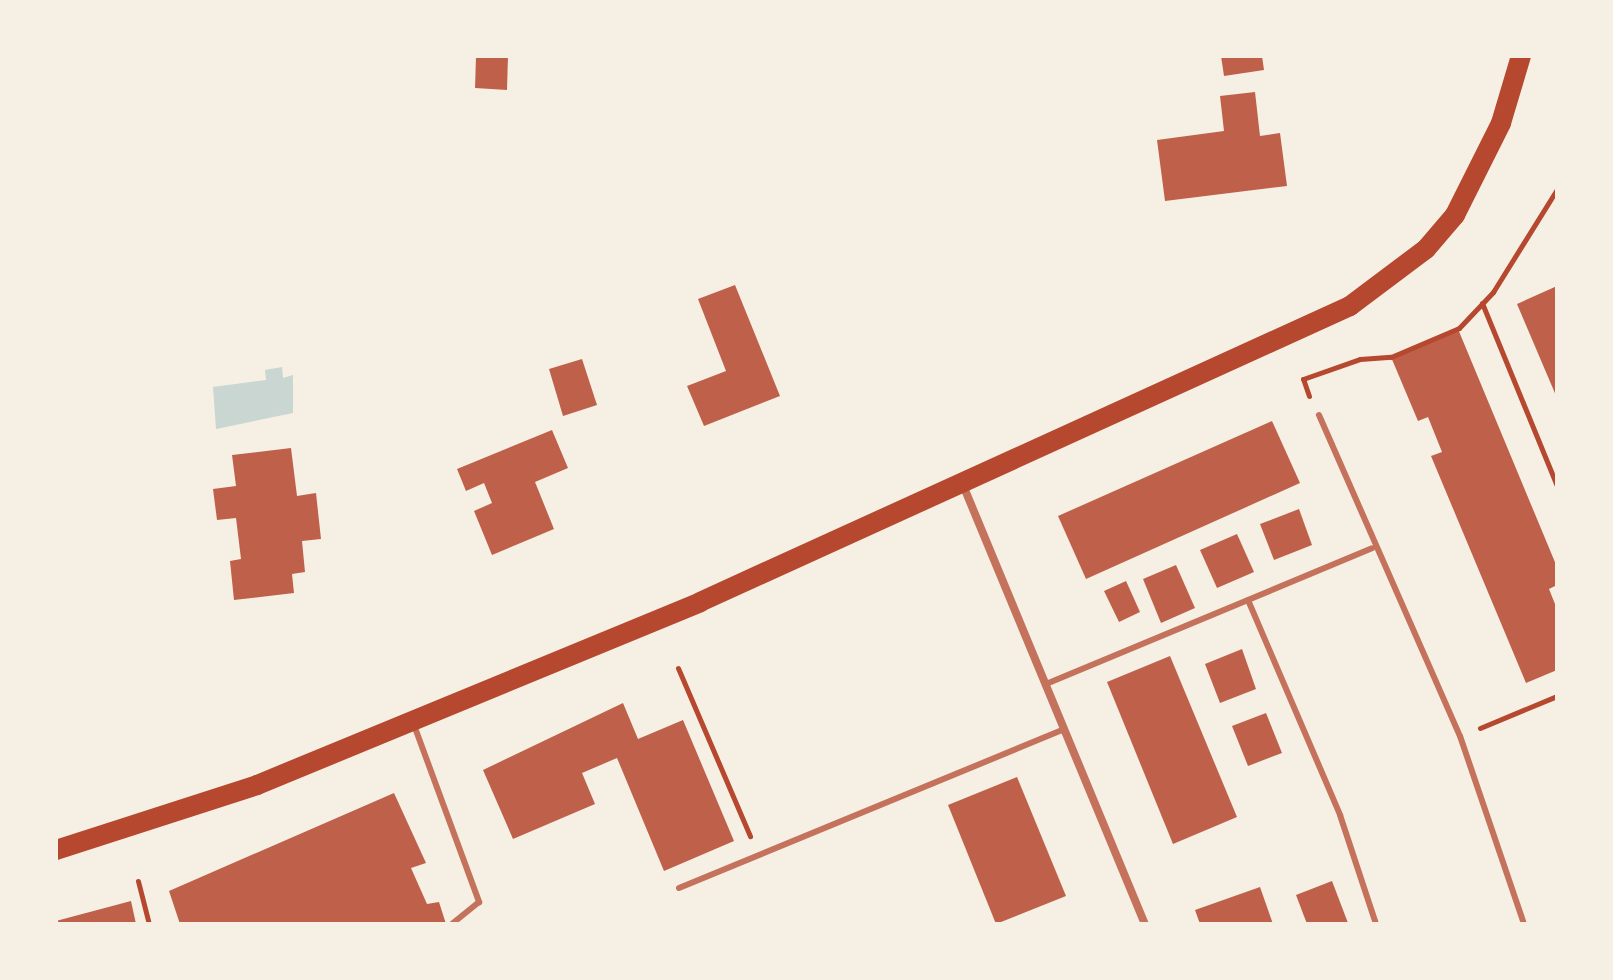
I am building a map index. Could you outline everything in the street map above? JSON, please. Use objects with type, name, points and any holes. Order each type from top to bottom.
[{"type":"main road","points":[[56,850],[158,821],[413,721],[962,485],[1290,339],[1396,275],[1426,249],[1477,179],[1521,56]]},
{"type":"street","points":[[962,485],[1145,924]]},
{"type":"lane","points":[[1319,415],[1372,548],[1460,736],[1524,924]]},
{"type":"lane","points":[[1046,684],[1372,548]]},
{"type":"lane","points":[[1248,600],[1340,815],[1376,924]]},
{"type":"lane","points":[[413,721],[479,902],[452,924]]},
{"type":"lane","points":[[679,888],[1064,729]]},
{"type":"path","points":[[1312,403],[1303,379],[1360,359],[1391,357],[1458,329],[1482,303],[1557,189]]},
{"type":"path","points":[[1482,303],[1557,486]]},
{"type":"path","points":[[678,668],[758,855]]},
{"type":"path","points":[[1460,736],[1557,696]]},
{"type":"path","points":[[138,881],[149,924]]},
{"type":"shaded area","points":[[282,367],[283,378],[293,375],[293,413],[216,429],[213,387],[266,380],[265,370]]},
{"type":"building","points":[[476,56],[508,56],[507,90],[475,88]]},
{"type":"building","points":[[1221,56],[1262,56],[1264,70],[1224,76]]},
{"type":"building","points":[[1255,92],[1260,136],[1280,133],[1287,186],[1165,201],[1157,140],[1224,131],[1220,96]]},
{"type":"building","points":[[735,285],[780,396],[704,426],[687,386],[726,371],[698,299]]},
{"type":"building","points":[[1557,286],[1557,398],[1517,304]]},
{"type":"building","points":[[1458,329],[1557,567],[1557,585],[1549,589],[1557,609],[1557,670],[1526,683],[1431,456],[1442,452],[1428,417],[1418,421],[1391,357]]},
{"type":"building","points":[[582,359],[597,405],[563,416],[549,369]]},
{"type":"building","points":[[1272,421],[1300,483],[1086,579],[1058,516]]},
{"type":"building","points":[[552,430],[568,468],[535,482],[554,529],[492,555],[474,511],[492,503],[484,483],[466,491],[457,469]]},
{"type":"building","points":[[291,448],[297,496],[316,493],[321,539],[302,541],[305,572],[292,574],[294,593],[234,600],[230,561],[241,559],[236,518],[217,520],[213,489],[236,486],[232,455]]},
{"type":"building","points":[[1299,509],[1312,545],[1274,560],[1260,524]]},
{"type":"building","points":[[1237,534],[1254,572],[1217,588],[1200,550]]},
{"type":"building","points":[[1176,565],[1195,608],[1161,623],[1143,579]]},
{"type":"building","points":[[1126,581],[1140,612],[1119,622],[1104,591]]},
{"type":"building","points":[[1242,649],[1256,689],[1220,703],[1205,664]]},
{"type":"building","points":[[1170,656],[1237,817],[1173,844],[1107,682]]},
{"type":"building","points":[[623,703],[638,739],[683,720],[734,841],[664,871],[617,758],[582,773],[595,804],[513,839],[483,770]]},
{"type":"building","points":[[1266,713],[1282,753],[1248,766],[1232,726]]},
{"type":"building","points":[[1017,777],[1066,896],[996,924],[948,805]]},
{"type":"building","points":[[394,793],[426,863],[411,868],[427,904],[439,902],[446,924],[180,924],[169,891]]},
{"type":"building","points":[[1332,881],[1348,923],[1307,924],[1296,895]]},
{"type":"building","points":[[1260,887],[1273,924],[1200,924],[1195,910]]},
{"type":"building","points":[[131,901],[136,924],[56,924],[56,921]]}]
